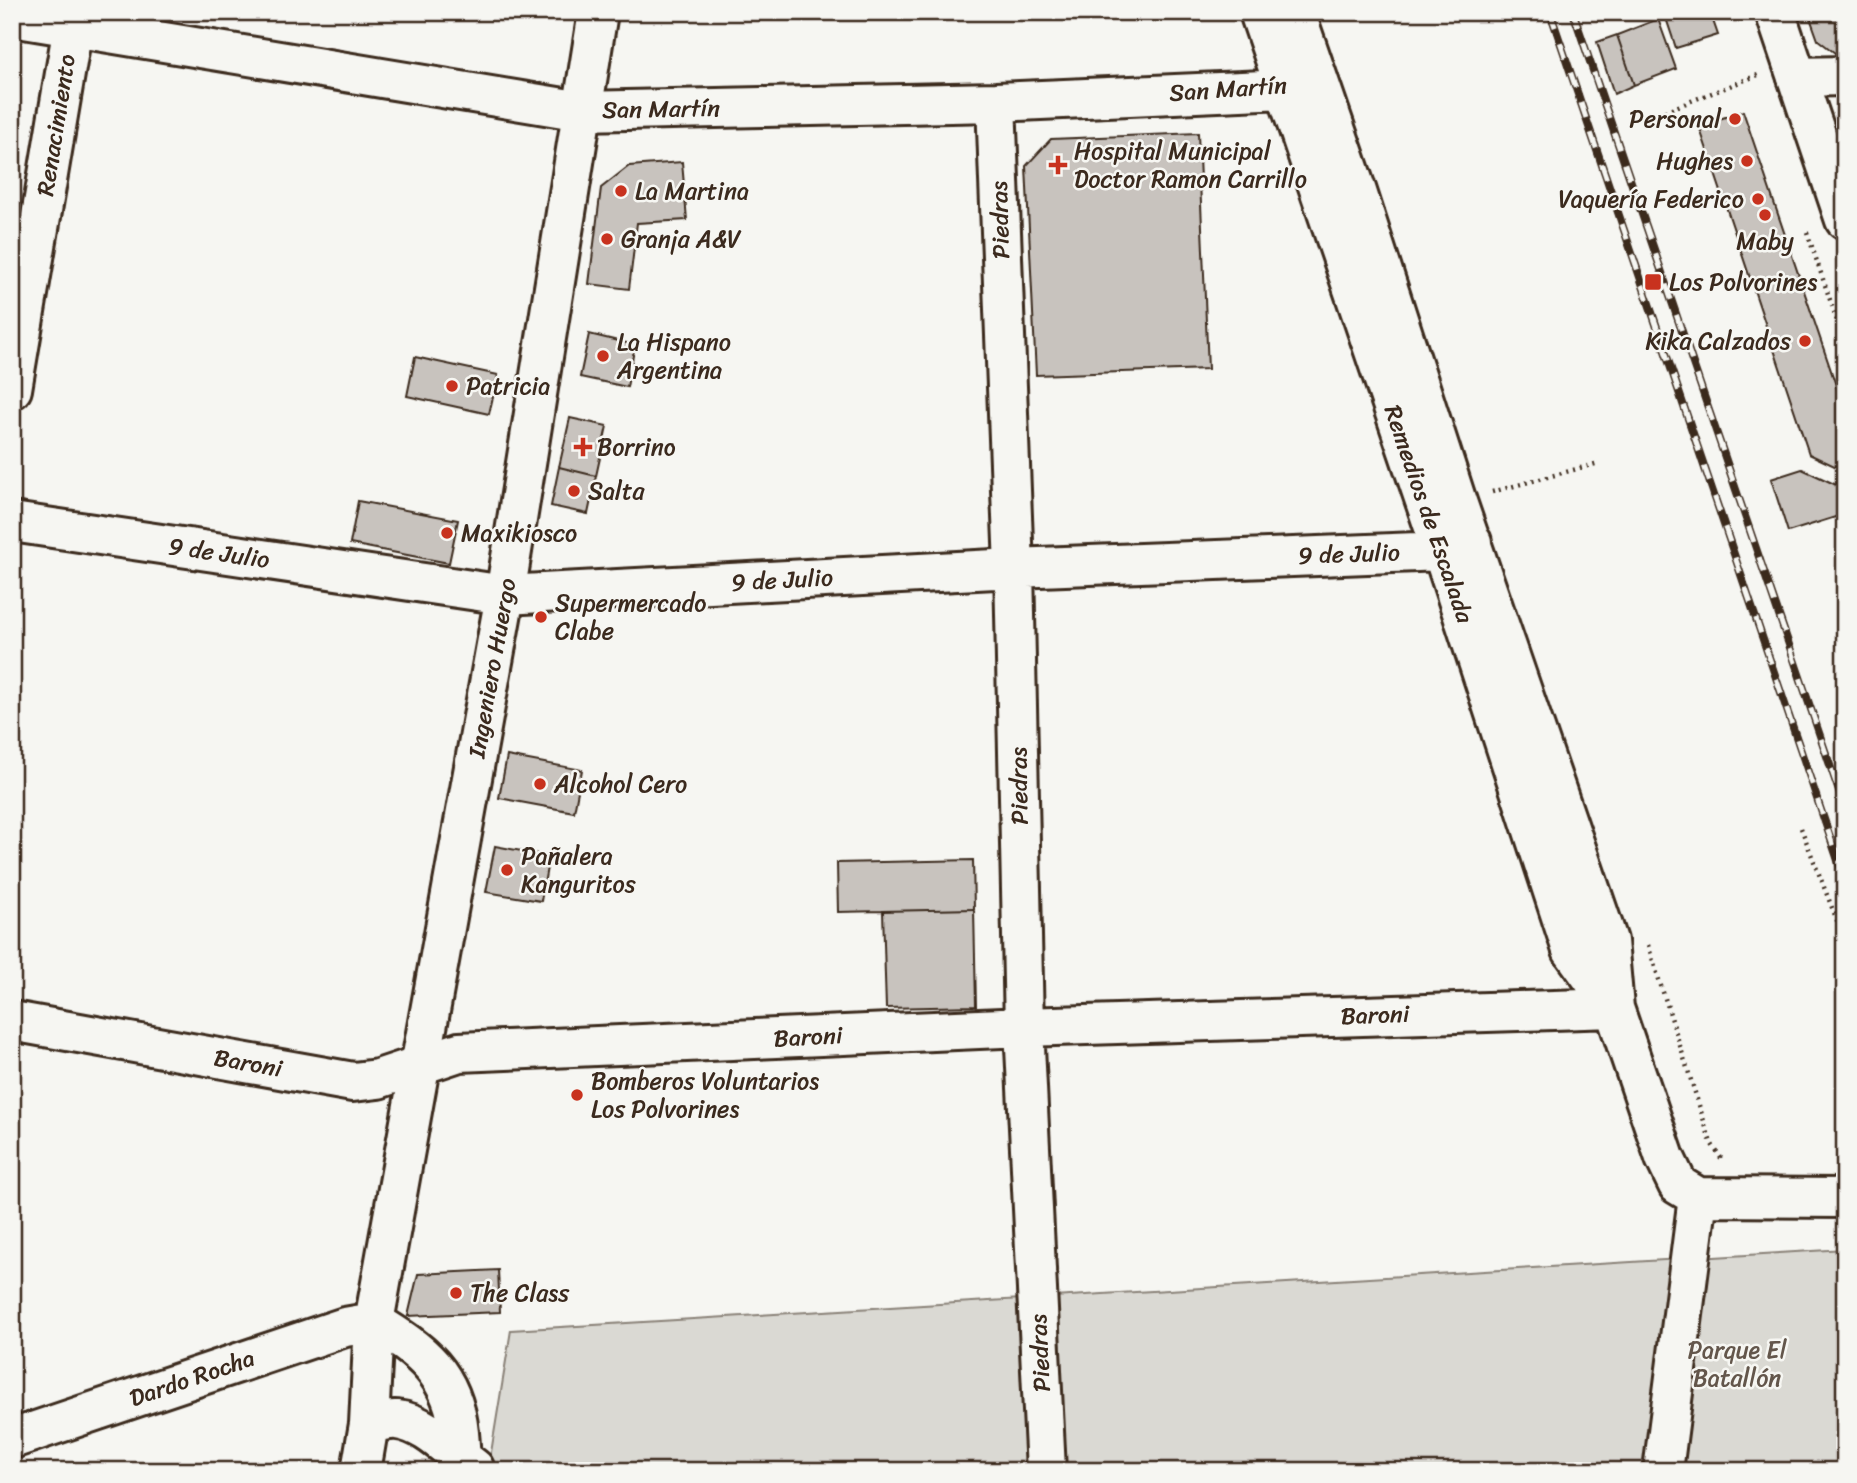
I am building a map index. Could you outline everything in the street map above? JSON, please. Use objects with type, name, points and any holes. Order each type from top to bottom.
[{"type":"street","name":"Ingeniero Huergo","points":[[361,1471],[369,1424],[374,1322],[505,595],[598,12]]},
{"type":"street","name":"Remedios de Escalada","points":[[1259,12],[1357,192],[1457,502],[1457,547],[1572,950],[1614,1007]]},
{"type":"street","name":"Remedios de Escalada","points":[[1295,12],[1300,83],[1457,547],[1609,946],[1614,1007],[1665,1158],[1678,1185],[1698,1197]]},
{"type":"street","points":[[1775,12],[1845,219]]},
{"type":"street","name":"San Martín","points":[[12,17],[582,111],[996,102],[1300,83]]},
{"type":"street","name":"Renacimiento","points":[[12,389],[73,26]]},
{"type":"street","points":[[1794,69],[1845,76]]},
{"type":"street","name":"Piedras","points":[[996,102],[1014,568],[1024,1027],[1046,1471]]},
{"type":"street","name":"9 de Julio","points":[[12,522],[505,595],[1457,547]]},
{"type":"street","name":"Baroni","points":[[12,1021],[353,1082],[378,1079],[459,1052],[1024,1027],[1614,1007]]},
{"type":"street","points":[[1663,1471],[1698,1197],[1845,1198]]},
{"type":"street","points":[[374,1322],[397,1336],[429,1362],[449,1390],[466,1467]]},
{"type":"street","name":"Dardo Rocha","points":[[12,1438],[345,1327],[374,1322]]},
{"type":"street","points":[[369,1424],[397,1420],[416,1426],[433,1437],[466,1467]]},
{"type":"path","points":[[1645,119],[1794,69]]},
{"type":"path","points":[[1457,502],[1599,463]]},
{"type":"path","points":[[1801,828],[1845,941]]},
{"type":"path","points":[[1609,946],[1647,942],[1711,1143],[1731,1167]]},
{"type":"green space","name":"Parque El Batallón","points":[[1845,1249],[1845,1471],[488,1471],[511,1330]]},
{"type":"building","points":[[1664,12],[1710,12],[1718,35],[1676,48]]},
{"type":"building","points":[[1808,12],[1845,12],[1845,51],[1835,53],[1818,40]]},
{"type":"building","points":[[1658,19],[1676,69],[1634,85],[1617,35]]},
{"type":"building","points":[[1617,35],[1634,85],[1614,94],[1597,42]]},
{"type":"building","points":[[1743,111],[1845,412],[1845,471],[1809,454],[1699,126]]},
{"type":"building","points":[[1198,133],[1208,369],[1036,375],[1026,166],[1051,139]]},
{"type":"building","points":[[682,162],[687,220],[637,223],[629,289],[589,284],[601,188],[629,166]]},
{"type":"building","points":[[589,334],[635,345],[627,387],[580,377]]},
{"type":"building","name":"Patricia","points":[[415,357],[498,375],[489,414],[407,396]]},
{"type":"building","name":"Borrino","points":[[570,418],[607,426],[596,476],[559,467]]},
{"type":"building","name":"Salta","points":[[559,467],[596,476],[588,514],[551,506]]},
{"type":"building","points":[[1802,469],[1845,489],[1845,514],[1788,532],[1771,479]]},
{"type":"building","points":[[358,501],[458,520],[449,563],[350,544]]},
{"type":"building","name":"Alcohol Cero","points":[[507,756],[582,770],[574,812],[499,798]]},
{"type":"building","points":[[495,846],[549,856],[541,901],[486,892]]},
{"type":"building","points":[[973,860],[974,909],[838,912],[837,863]]},
{"type":"building","points":[[974,909],[976,1006],[886,1008],[883,911]]},
{"type":"building","name":"The Class","points":[[498,1270],[500,1312],[408,1316],[418,1274]]},
{"type":"railway","points":[[1550,12],[1845,881]]},
{"type":"railway","points":[[1573,12],[1845,809]]},
{"type":"place","name":"Personal","points":[[1735,119]]},
{"type":"place","name":"Hughes","points":[[1747,161]]},
{"type":"place","name":"Hospital Municipal Doctor Ramon Carrillo","points":[[1058,165]]},
{"type":"place","name":"La Martina","points":[[621,191]]},
{"type":"place","name":"Vaquería Federico","points":[[1758,199]]},
{"type":"place","name":"Maby","points":[[1765,215]]},
{"type":"place","name":"Granja A&V","points":[[607,239]]},
{"type":"place","name":"Los Polvorines","points":[[1653,282]]},
{"type":"place","name":"Kika Calzados","points":[[1805,341]]},
{"type":"place","name":"La Hispano Argentina","points":[[603,356]]},
{"type":"place","name":"Patricia","points":[[452,386]]},
{"type":"place","name":"Borrino","points":[[583,447]]},
{"type":"place","name":"Salta","points":[[574,491]]},
{"type":"place","name":"Maxikiosco","points":[[447,533]]},
{"type":"place","name":"Supermercado Clabe","points":[[541,617]]},
{"type":"place","name":"Alcohol Cero","points":[[540,784]]},
{"type":"place","name":"Pañalera Kanguritos","points":[[507,870]]},
{"type":"place","name":"Bomberos Voluntarios Los Polvorines","points":[[577,1095]]},
{"type":"place","name":"The Class","points":[[456,1293]]}]
